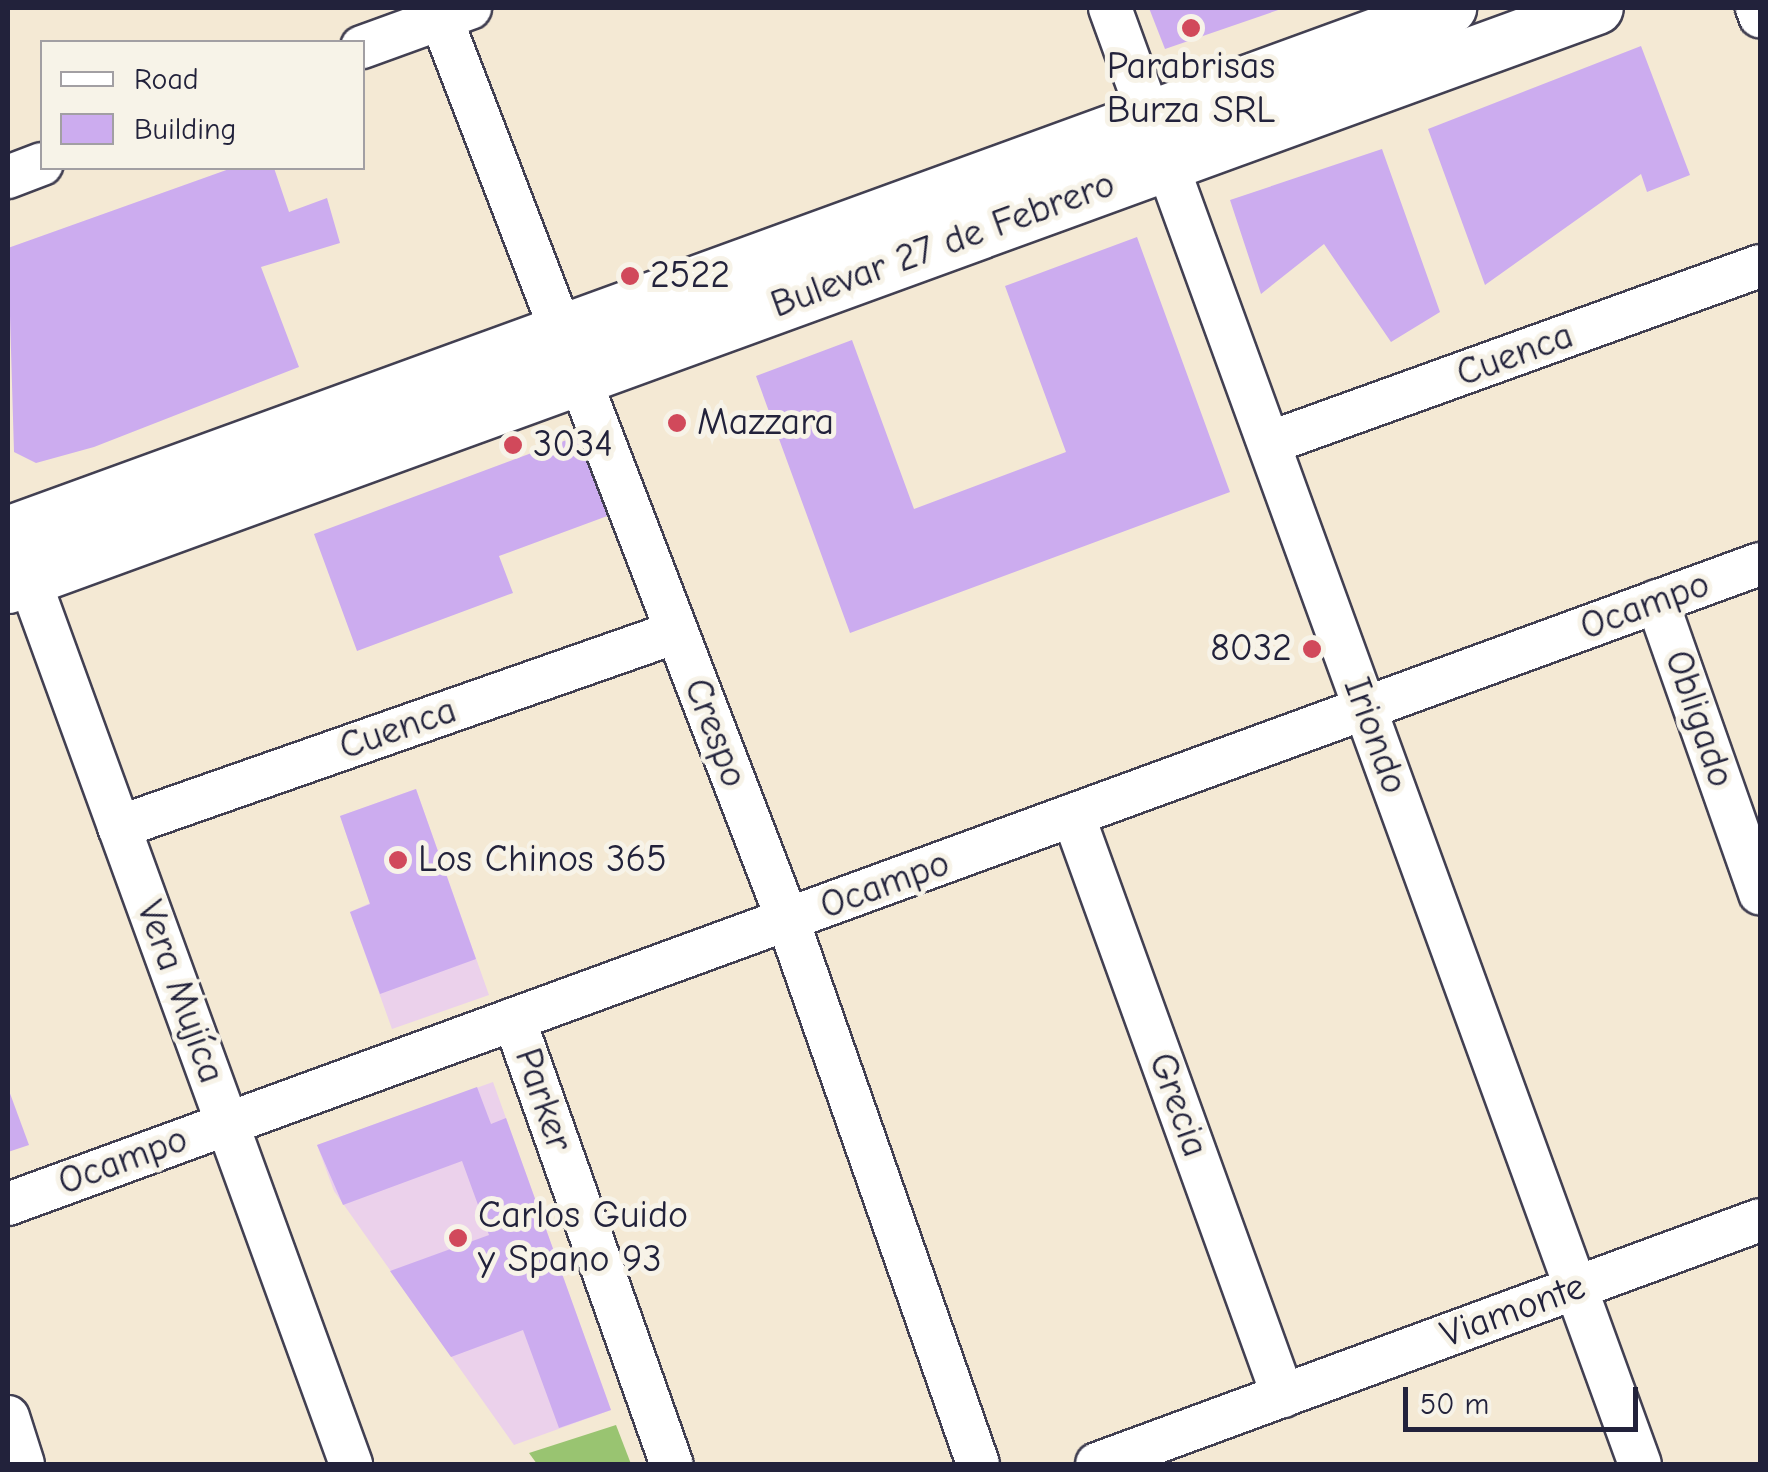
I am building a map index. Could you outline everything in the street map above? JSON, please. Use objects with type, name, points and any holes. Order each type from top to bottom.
[{"type":"main road","name":"Bulevar 27 de Febrero","points":[[1158,140],[1450,8]]},
{"type":"main road","name":"Bulevar 27 de Febrero","points":[[13,550],[574,354],[1158,140],[1597,8]]},
{"type":"street","name":"Iriondo","points":[[1110,8],[1640,1464]]},
{"type":"street","points":[[1757,8],[1760,16]]},
{"type":"street","points":[[365,46],[449,11]]},
{"type":"street","name":"Crespo","points":[[449,11],[676,632],[788,921],[978,1464]]},
{"type":"street","points":[[8,177],[40,165]]},
{"type":"street","name":"Cuenca","points":[[1268,444],[1760,266]]},
{"type":"street","name":"Vera Mujíca","points":[[13,550],[120,827],[352,1464]]},
{"type":"street","name":"Ocampo","points":[[8,1204],[1760,564]]},
{"type":"street","name":"Obligado","points":[[1657,602],[1760,893]]},
{"type":"street","name":"Cuenca","points":[[120,827],[676,632]]},
{"type":"street","name":"Grecia","points":[[1074,814],[1283,1396]]},
{"type":"street","name":"Parker","points":[[514,1018],[672,1464]]},
{"type":"street","name":"Viamonte","points":[[1096,1464],[1760,1220]]},
{"type":"street","points":[[8,1417],[23,1464]]},
{"type":"shaded area","name":"Los Chinos 365","points":[[416,789],[489,995],[392,1029],[350,912],[370,903],[340,816]]},
{"type":"shaded area","name":"Carlos Guido y Spano 93","points":[[493,1082],[611,1410],[514,1445],[334,1191],[317,1145]]},
{"type":"green space","points":[[616,1425],[631,1464],[537,1464],[529,1453]]},
{"type":"building","name":"Parabrisas Burza SRL","points":[[1149,8],[1284,8],[1165,49]]},
{"type":"building","points":[[1641,46],[1690,175],[1647,192],[1641,174],[1485,285],[1428,129]]},
{"type":"building","points":[[1382,149],[1440,312],[1391,342],[1324,244],[1261,294],[1230,200]]},
{"type":"building","points":[[226,170],[275,170],[289,212],[327,198],[340,243],[261,267],[299,367],[94,447],[36,463],[14,452],[8,248]]},
{"type":"building","points":[[1137,237],[1230,492],[850,633],[756,376],[852,340],[914,509],[1066,452],[1005,286]]},
{"type":"building","points":[[580,435],[610,515],[499,556],[513,593],[357,651],[314,534]]},
{"type":"building","name":"Los Chinos 365","points":[[416,789],[476,959],[380,994],[350,912],[370,904],[340,816]]},
{"type":"building","name":"Carlos Guido y Spano 93","points":[[477,1087],[491,1124],[506,1118],[611,1410],[559,1428],[523,1330],[451,1357],[390,1271],[489,1235],[462,1161],[343,1205],[317,1145]]},
{"type":"building","points":[[8,1088],[29,1145],[8,1152]]},
{"type":"place","name":"Parabrisas Burza SRL","points":[[1191,28]]},
{"type":"place","name":"2522","points":[[630,276]]},
{"type":"place","name":"Mazzara","points":[[677,423]]},
{"type":"place","name":"3034","points":[[513,445]]},
{"type":"place","name":"8032","points":[[1312,649]]},
{"type":"place","name":"Los Chinos 365","points":[[398,860]]},
{"type":"place","name":"Carlos Guido y Spano 93","points":[[458,1238]]}]
